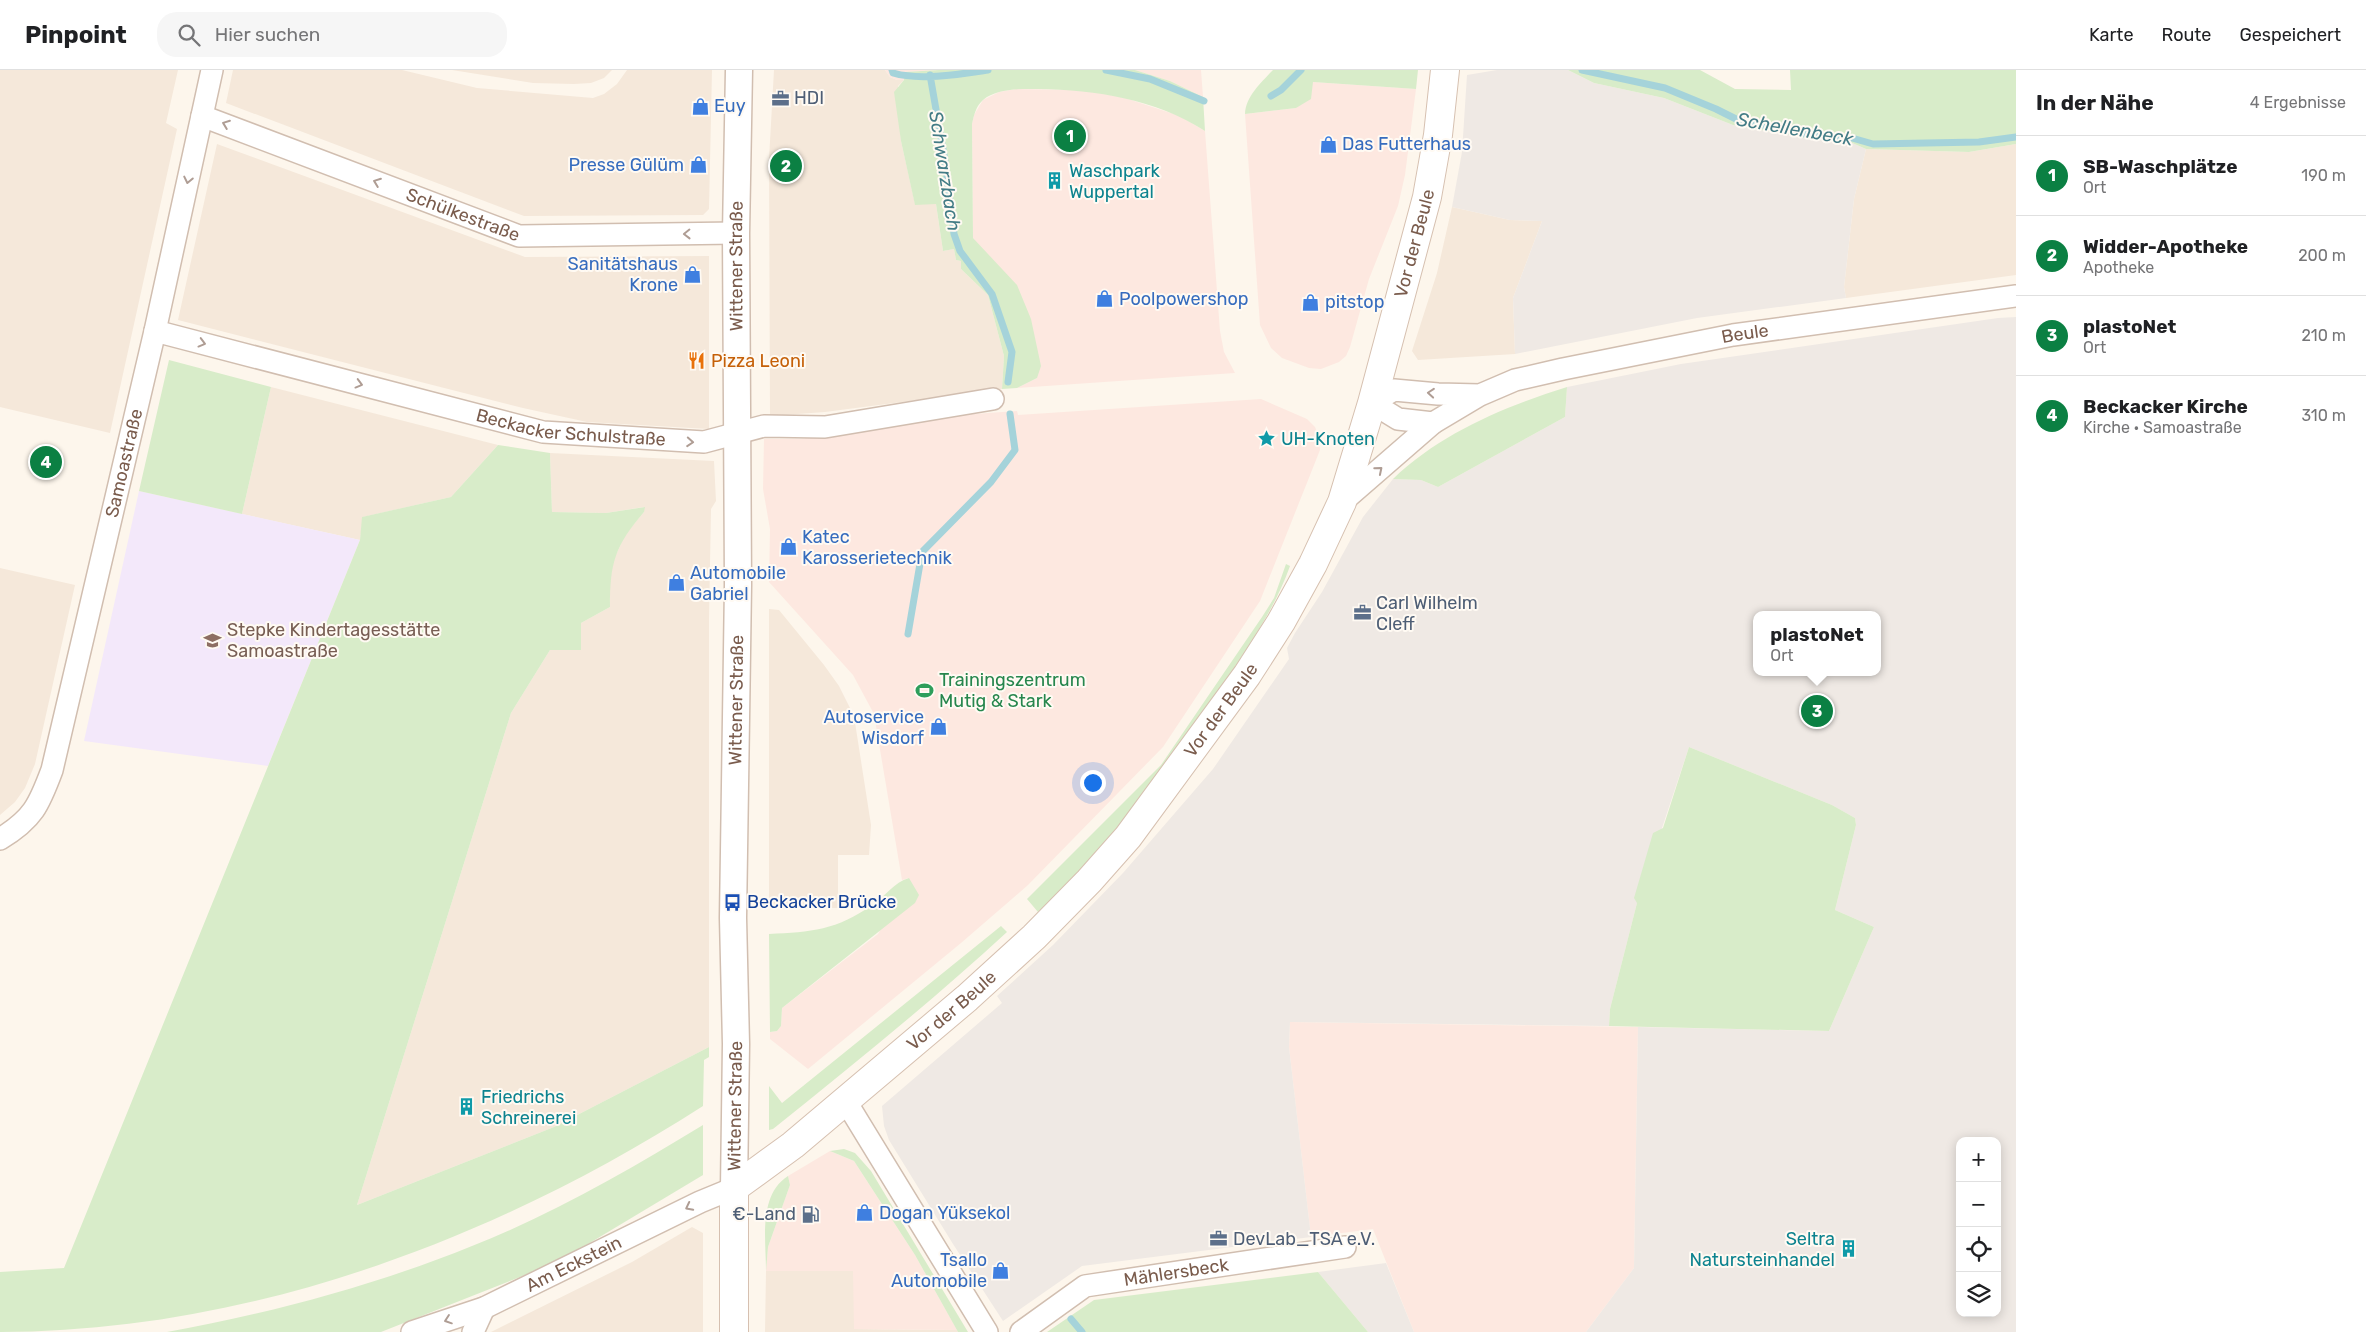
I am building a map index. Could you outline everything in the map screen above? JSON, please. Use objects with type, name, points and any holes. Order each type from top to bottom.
[{"type":"main road","name":"Vor der Beule","points":[[734,1188],[781,1154],[967,998],[1034,936],[1089,881],[1128,837],[1247,675],[1276,630],[1313,564],[1342,502],[1372,403],[1428,197],[1438,135],[1445,70]]},
{"type":"main road","name":"Wittener Straße","points":[[734,1188],[734,1332]]},
{"type":"street","name":"Samoastraße","points":[[0,839],[21,824],[38,806],[52,770],[155,331],[212,70]]},
{"type":"street","name":"Wittener Straße","points":[[734,1188],[736,1044],[733,918],[738,586],[736,233],[739,70]]},
{"type":"street","name":"Schülkestraße","points":[[202,116],[519,236],[736,233]]},
{"type":"street","name":"Beule","points":[[1342,502],[1434,423],[1480,395],[1515,380],[1733,335],[2016,296]]},
{"type":"street","name":"Beckacker Schulstraße","points":[[155,331],[543,432],[704,442],[764,426],[825,427],[993,399]]},
{"type":"street","name":"Beule","points":[[1372,403],[1394,390],[1480,395]]},
{"type":"street","points":[[1372,403],[1398,419],[1434,423]]},
{"type":"street","points":[[844,1100],[987,1332]]},
{"type":"street","name":"Am Eckstein","points":[[412,1332],[484,1308],[700,1202],[734,1188]]},
{"type":"street","name":"Mählersbeck","points":[[1021,1332],[1085,1286],[1345,1247]]},
{"type":"street","points":[[473,1332],[484,1308]]},
{"type":"shaded area","points":[[0,70],[178,70],[166,123],[177,129],[110,433],[0,407]]},
{"type":"shaded area","points":[[233,70],[402,70],[477,88],[593,98],[604,94],[617,84],[627,70],[712,70],[709,209],[703,215],[524,216],[226,103]]},
{"type":"shaded area","points":[[452,70],[612,70],[604,78],[591,83],[574,84],[533,83]]},
{"type":"shaded area","points":[[774,70],[885,70],[890,77],[904,80],[898,86],[901,141],[915,204],[936,204],[943,251],[954,249],[956,260],[961,261],[961,269],[988,295],[1004,356],[1002,389],[825,412],[770,416],[769,159]]},
{"type":"shaded area","points":[[885,70],[939,70],[905,72],[904,80],[897,80],[890,77]]},
{"type":"shaded area","points":[[1135,70],[1201,70],[1203,97],[1170,81]]},
{"type":"shaded area","points":[[1497,70],[1568,70],[1594,83],[1664,98],[1733,125],[1811,139],[1850,142],[1866,149],[1854,199],[1844,287],[1846,298],[1697,318],[1515,354],[1513,298],[1542,221],[1510,220],[1452,207],[1462,152],[1467,75]]},
{"type":"shaded area","points":[[1313,82],[1416,89],[1405,175],[1398,206],[1369,279],[1346,356],[1339,362],[1321,369],[1309,368],[1282,358],[1271,348],[1260,325],[1245,114],[1296,108]]},
{"type":"shaded area","points":[[1016,89],[1082,90],[1122,97],[1180,116],[1205,131],[1220,331],[1224,352],[1235,373],[1017,388],[1037,378],[973,238],[972,124],[974,115],[983,100],[999,92]]},
{"type":"shaded area","points":[[217,144],[525,257],[709,256],[709,429],[587,422],[523,408],[178,320]]},
{"type":"shaded area","points":[[2016,144],[2016,275],[1846,298],[1844,287],[1854,199],[1866,149],[1969,152]]},
{"type":"shaded area","points":[[1452,207],[1510,220],[1542,221],[1513,298],[1515,354],[1418,360],[1412,351],[1437,273]]},
{"type":"shaded area","points":[[2016,317],[2016,1332],[1586,1332],[1634,1268],[1638,1027],[1829,1031],[1874,927],[1835,910],[1856,825],[1855,818],[1832,805],[1689,747],[1637,903],[1610,1009],[1609,1026],[1290,1022],[1289,1047],[1311,1237],[1082,1266],[1003,1321],[889,1140],[884,1126],[882,1106],[1002,1003],[997,996],[1053,945],[1123,873],[1213,769],[1289,659],[1287,648],[1295,633],[1322,592],[1363,517],[1393,479],[1421,480],[1438,487],[1565,417],[1567,387],[1681,364],[1998,318]]},
{"type":"shaded area","points":[[271,387],[498,445],[451,497],[363,517],[360,540],[242,514]]},
{"type":"shaded area","points":[[1261,399],[1307,419],[1315,427],[1319,437],[1320,450],[1260,601],[1163,747],[1028,885],[961,943],[808,1069],[770,1039],[770,1032],[777,1031],[781,1026],[782,1008],[878,934],[909,878],[902,880],[874,714],[853,675],[769,582],[770,529],[763,489],[764,439],[801,439],[945,416],[1017,411],[1018,415]]},
{"type":"shaded area","points":[[550,453],[714,461],[716,501],[711,509],[709,619],[709,1047],[554,1127],[357,1205],[511,713],[550,650],[581,650],[581,623],[610,607],[610,582],[613,561],[626,533],[644,512],[644,507],[606,513],[552,512]]},
{"type":"shaded area","name":"Stepke Kindertagesstätte Samoastraße","points":[[139,491],[360,540],[268,766],[84,741]]},
{"type":"shaded area","points":[[0,568],[75,585],[35,764],[25,788],[15,802],[0,815]]},
{"type":"shaded area","points":[[769,609],[779,610],[824,665],[839,686],[854,716],[871,825],[869,855],[838,855],[838,908],[769,907]]},
{"type":"shaded area","points":[[1290,1022],[1638,1027],[1634,1268],[1586,1332],[1414,1332],[1373,1229],[1311,1237],[1289,1047]]},
{"type":"shaded area","points":[[830,1151],[854,1161],[915,1255],[957,1330],[854,1329],[853,1271],[766,1271],[768,1247],[790,1185],[788,1176]]},
{"type":"shaded area","points":[[692,1227],[703,1233],[703,1332],[491,1332],[632,1262]]},
{"type":"shaded area","points":[[1386,1263],[1414,1332],[1368,1332],[1318,1272]]},
{"type":"shaded area","points":[[766,1271],[854,1271],[854,1329],[957,1330],[958,1332],[765,1332]]},
{"type":"green space","points":[[939,70],[1135,70],[1170,81],[1203,97],[1205,131],[1186,120],[1146,104],[1125,98],[1082,91],[1009,90],[989,96],[979,105],[972,124],[973,238],[1017,285],[1031,319],[1041,366],[1037,378],[1017,388],[1002,389],[1004,356],[988,295],[961,269],[961,261],[956,260],[954,249],[943,251],[936,204],[915,205],[901,141],[894,92],[904,80],[905,72]]},
{"type":"green space","points":[[1273,70],[1418,70],[1416,89],[1313,82],[1311,99],[1296,108],[1245,114],[1251,96]]},
{"type":"green space","points":[[1568,70],[1700,70],[1735,89],[1791,90],[1790,70],[2016,70],[2016,144],[1969,152],[1866,149],[1850,142],[1811,139],[1733,125],[1664,98],[1594,83]]},
{"type":"green space","points":[[169,360],[271,387],[242,514],[139,491]]},
{"type":"green space","points":[[1567,387],[1565,417],[1438,487],[1421,480],[1393,479],[1432,448],[1474,423],[1520,403]]},
{"type":"green space","points":[[498,445],[550,453],[552,512],[606,513],[645,507],[644,512],[626,535],[616,555],[611,578],[610,607],[581,623],[581,650],[550,650],[511,713],[357,1205],[554,1127],[709,1047],[709,1057],[704,1060],[703,1106],[624,1154],[541,1197],[455,1236],[367,1269],[277,1296],[186,1315],[93,1328],[0,1332],[0,1272],[64,1268],[360,540],[362,517],[451,497]]},
{"type":"green space","points":[[1286,564],[1290,566],[1284,581],[1261,625],[1244,654],[1183,744],[1139,802],[1091,858],[1038,912],[1027,899],[1161,765],[1274,598]]},
{"type":"green space","points":[[1689,747],[1832,805],[1855,818],[1856,825],[1835,910],[1874,927],[1829,1031],[1609,1026],[1610,1009],[1637,903],[1634,898],[1653,833],[1663,828]]},
{"type":"green space","points":[[909,878],[919,895],[915,903],[782,1008],[781,1026],[777,1031],[770,1032],[769,934],[811,931],[835,925],[877,902],[894,886]]},
{"type":"green space","points":[[1001,926],[1007,932],[950,983],[833,1081],[773,1129],[769,1130],[769,1086],[782,1103]]},
{"type":"green space","points":[[703,1125],[703,1175],[568,1256],[381,1332],[167,1332],[245,1316],[321,1297],[397,1274],[472,1246],[561,1206],[619,1175]]},
{"type":"green space","points":[[844,1149],[855,1153],[871,1171],[968,1332],[958,1332],[915,1255],[854,1161],[830,1151]]},
{"type":"green space","points":[[788,1176],[790,1185],[768,1247],[766,1271],[765,1232],[768,1206],[778,1184]]},
{"type":"green space","points":[[1318,1272],[1368,1332],[1047,1332],[1094,1300]]},
{"type":"waterway","name":"Schellenbeck","points":[[892,70],[893,73],[927,77],[988,70]]},
{"type":"waterway","name":"Schellenbeck","points":[[1106,70],[1150,79],[1204,101]]},
{"type":"waterway","name":"Schellenbeck","points":[[1271,96],[1281,90],[1301,70]]},
{"type":"waterway","name":"Schellenbeck","points":[[1582,70],[1665,88],[1738,120],[1810,135],[1852,138],[1873,144],[1979,142],[2016,137]]},
{"type":"waterway","name":"Schwarzbach","points":[[930,75],[945,161],[954,234],[960,251],[992,294],[1012,352],[1008,382]]},
{"type":"waterway","name":"Schwarzbach","points":[[908,634],[922,552],[991,482],[1015,450],[1010,414]]},
{"type":"waterway","name":"Schwarzbach","points":[[1071,1319],[1082,1332]]},
{"type":"place","name":"HDI","points":[[780,98]]},
{"type":"place","name":"Euy","points":[[700,106]]},
{"type":"place","name":"SB-Waschplätze","points":[[1070,136]]},
{"type":"place","name":"Das Futterhaus","points":[[1328,144]]},
{"type":"place","name":"Presse Gülüm","points":[[698,165]]},
{"type":"place","name":"Widder-Apotheke","points":[[786,166]]},
{"type":"place","name":"Waschpark Wuppertal","points":[[1055,181]]},
{"type":"place","name":"Sanitätshaus Krone","points":[[692,274]]},
{"type":"place","name":"Poolpowershop","points":[[1105,299]]},
{"type":"place","name":"pitstop","points":[[1311,302]]},
{"type":"place","name":"Pizza Leoni","points":[[697,361]]},
{"type":"place","name":"UH-Knoten","points":[[1267,439]]},
{"type":"place","name":"Beckacker Kirche","points":[[46,462]]},
{"type":"place","name":"Katec Karosserietechnik","points":[[788,547]]},
{"type":"place","name":"Automobile Gabriel","points":[[676,583]]},
{"type":"place","name":"Carl Wilhelm Cleff","points":[[1362,613]]},
{"type":"place","name":"Stepke Kindertagesstätte Samoastraße","points":[[213,640]]},
{"type":"place","name":"Trainingszentrum Mutig & Stark","points":[[925,690]]},
{"type":"place","name":"plastoNet","points":[[1817,711]]},
{"type":"place","name":"Autoservice Wisdorf","points":[[938,727]]},
{"type":"place","name":"Beckacker Brücke","points":[[733,902]]},
{"type":"place","name":"Friedrichs Schreinerei","points":[[467,1107]]},
{"type":"place","name":"Dogan Yüksekol","points":[[865,1213]]},
{"type":"place","name":"€-Land","points":[[810,1214]]},
{"type":"place","name":"DevLab_TSA e.V.","points":[[1219,1239]]},
{"type":"place","name":"Seltra Natursteinhandel","points":[[1849,1249]]},
{"type":"place","name":"Tsallo Automobile","points":[[1001,1270]]}]
